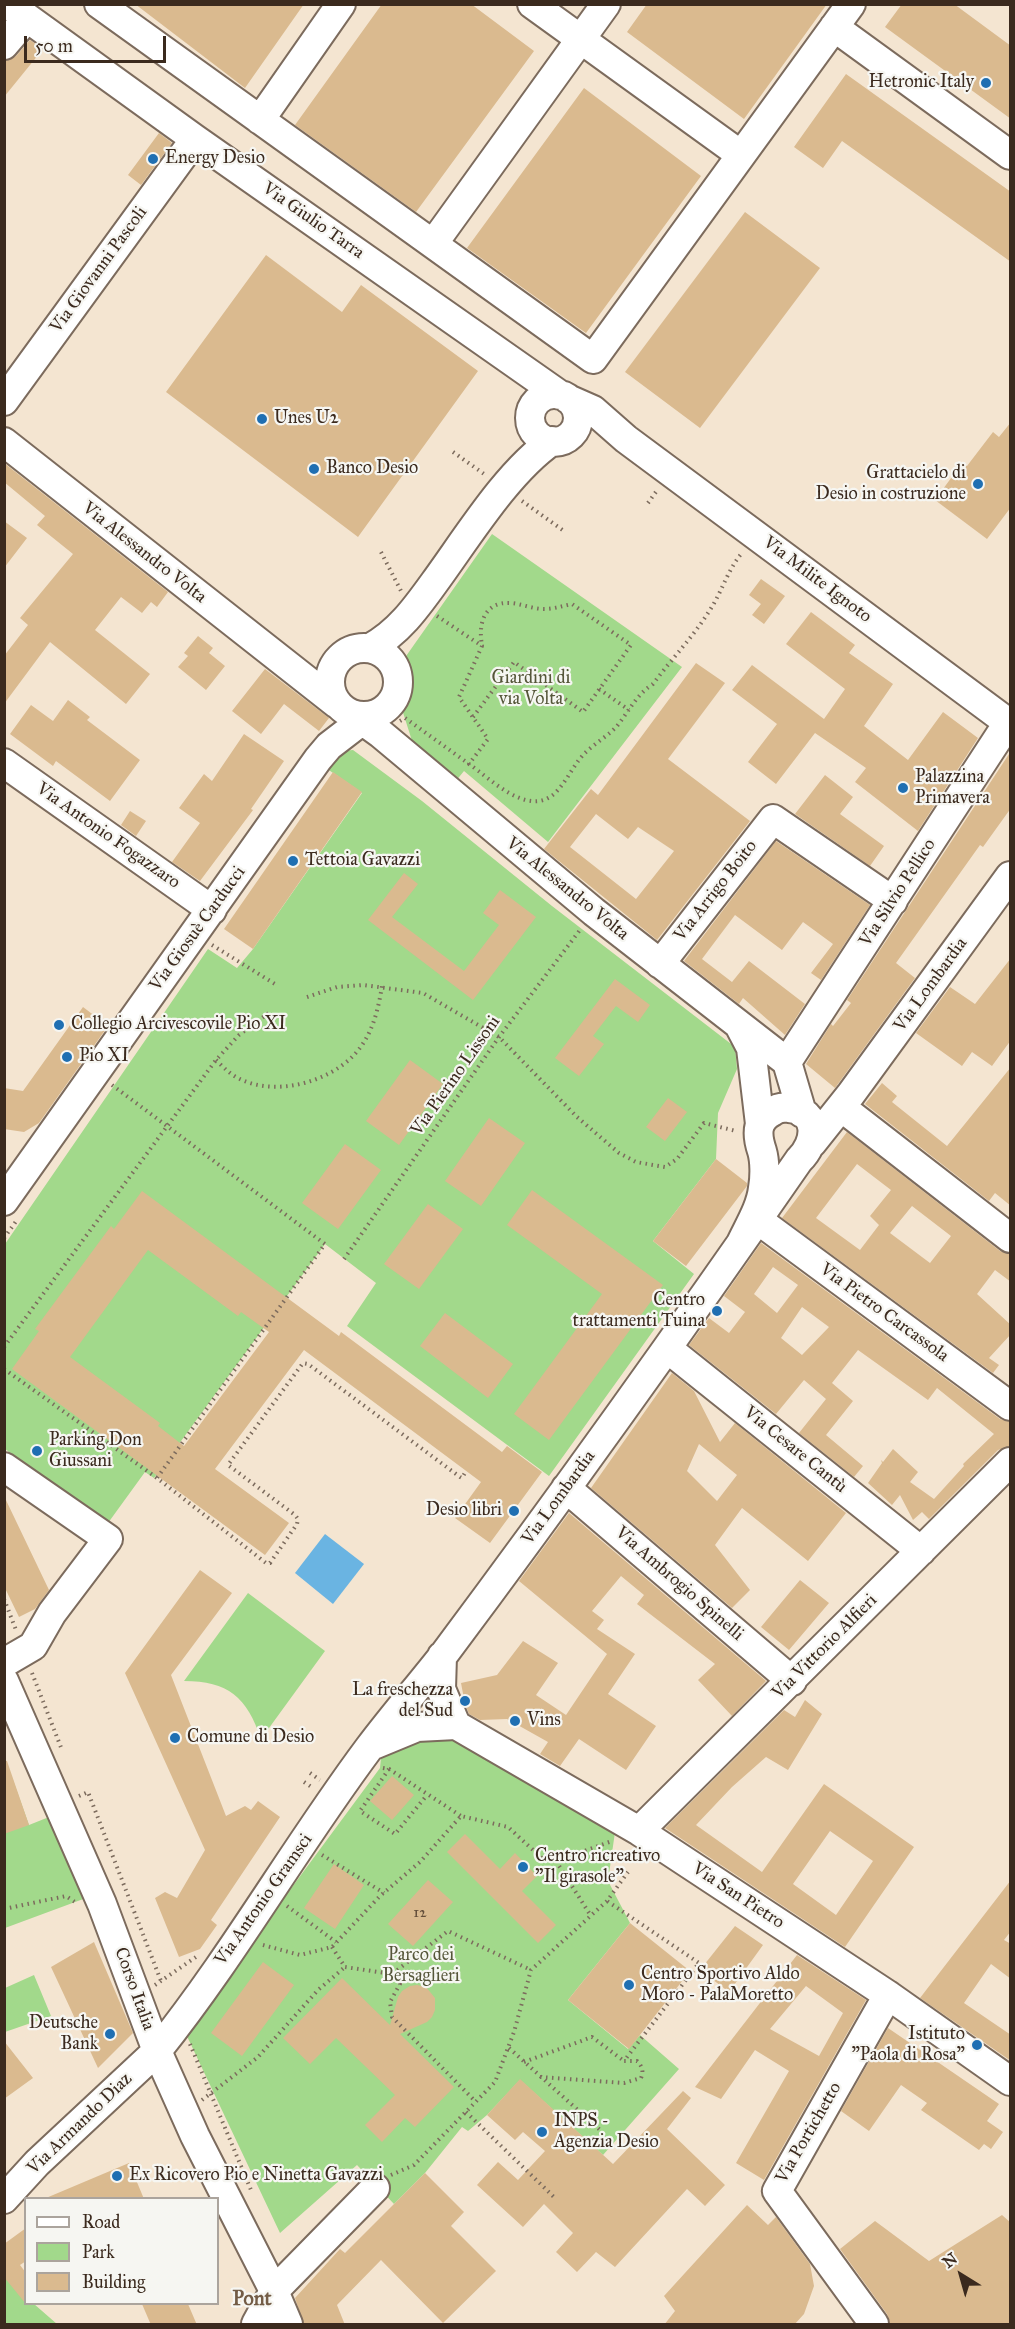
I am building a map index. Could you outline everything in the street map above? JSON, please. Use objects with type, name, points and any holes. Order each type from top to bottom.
[{"type":"street","points":[[99,4],[593,359],[842,16],[1011,155]]},
{"type":"street","points":[[260,120],[341,4]]},
{"type":"street","points":[[532,4],[741,155]]},
{"type":"street","points":[[433,244],[606,4]]},
{"type":"street","points":[[4,45],[17,11]]},
{"type":"street","name":"Via Giulio Tarra","points":[[17,11],[195,139],[564,397]]},
{"type":"street","name":"Via Giovanni Pascoli","points":[[4,402],[195,139]]},
{"type":"street","points":[[379,653],[400,633],[507,484],[553,434],[578,418],[573,404],[564,397],[544,396],[537,401],[530,414],[553,434]]},
{"type":"street","name":"Via Milite Ignoto","points":[[564,397],[593,410],[626,439],[1010,723]]},
{"type":"street","name":"Via Milite Ignoto","points":[[553,434],[626,439]]},
{"type":"street","name":"Via Alessandro Volta","points":[[4,442],[284,664],[359,712],[402,751],[594,912],[787,1062]]},
{"type":"street","points":[[350,650],[379,653],[395,665],[399,679],[397,694],[359,712],[332,696],[329,683],[334,666],[339,659],[350,650]]},
{"type":"street","points":[[284,664],[307,668],[334,666]]},
{"type":"street","name":"Via Giosuè Carducci","points":[[4,1201],[329,746],[359,712]]},
{"type":"street","name":"Via Silvio Pellico","points":[[787,1062],[1010,723]]},
{"type":"street","name":"Via Antonio Fogazzaro","points":[[4,763],[212,910]]},
{"type":"street","name":"Via Arrigo Boito","points":[[660,964],[773,819],[893,901]]},
{"type":"street","name":"Via Lombardia","points":[[366,1751],[442,1656],[567,1488],[668,1349],[806,1151],[846,1101],[1011,876]]},
{"type":"street","name":"Via Alessandro Volta","points":[[736,1021],[751,1048],[760,1137]]},
{"type":"street","points":[[787,1062],[802,1113],[812,1125],[806,1151],[784,1164],[774,1161],[760,1137],[766,1115],[777,1108],[787,1107],[802,1113],[846,1101],[1011,1238]]},
{"type":"street","name":"Via Lombardia","points":[[741,1244],[764,1187],[760,1137]]},
{"type":"street","name":"Via Pietro Carcassola","points":[[758,1220],[1011,1406]]},
{"type":"street","name":"Via Cesare Cantù","points":[[668,1349],[921,1551]]},
{"type":"street","name":"Via Vittorio Alfieri","points":[[639,1831],[1011,1462]]},
{"type":"street","points":[[4,1467],[108,1539],[52,1613],[33,1646],[14,1658]]},
{"type":"street","name":"Via Ambrogio Spinelli","points":[[567,1488],[792,1681]]},
{"type":"street","points":[[366,1751],[417,1727],[456,1725],[441,1689],[442,1656]]},
{"type":"street","name":"Corso Italia","points":[[4,1681],[72,1796],[102,1904],[157,2051],[184,2113],[282,2305]]},
{"type":"street","name":"Via San Pietro","points":[[456,1725],[639,1831],[888,1995],[1011,2081]]},
{"type":"street","name":"Via Antonio Gramsci","points":[[157,2051],[239,1939],[366,1751]]},
{"type":"street","name":"Via Portichetto","points":[[874,2325],[777,2191],[888,1995]]},
{"type":"street","name":"Via Armando Diaz","points":[[4,2199],[38,2163],[157,2051]]},
{"type":"street","points":[[256,2325],[282,2305],[375,2188]]},
{"type":"path","points":[[648,503],[671,472]]},
{"type":"path","points":[[473,717],[514,662],[583,712],[631,645],[572,604],[545,609],[508,603],[498,605],[488,611],[482,620],[479,630],[482,646],[459,697],[488,739],[469,764],[516,797],[529,801],[541,800],[553,795],[585,753],[615,728],[645,689],[653,684],[693,634],[713,604],[735,561],[746,549]]},
{"type":"path","points":[[381,552],[402,592],[482,646]]},
{"type":"path","points":[[599,689],[629,710]]},
{"type":"path","name":"Via Pierino Lissoni","points":[[344,1259],[499,1037],[594,912]]},
{"type":"path","points":[[195,934],[275,984]]},
{"type":"path","points":[[216,1060],[242,1080],[260,1085],[297,1084],[322,1077],[355,1054],[369,1034],[378,1010],[382,986]]},
{"type":"path","points":[[307,997],[338,987],[382,986],[423,993],[499,1037],[606,1144],[636,1162],[665,1167],[677,1159],[704,1123],[760,1137]]},
{"type":"path","points":[[4,1347],[216,1060],[239,1035],[270,1012]]},
{"type":"path","points":[[93,1075],[112,1085],[325,1244],[157,1478]]},
{"type":"path","points":[[4,1369],[157,1478],[266,1563],[270,1563],[297,1524],[298,1519],[228,1465],[304,1363],[460,1477],[462,1478],[466,1472]]},
{"type":"path","points":[[4,1599],[14,1658],[63,1752]]},
{"type":"path","points":[[366,1751],[380,1768],[389,1769],[461,1816],[508,1827],[545,1861],[556,1861],[639,1831]]},
{"type":"path","points":[[389,1769],[360,1811],[395,1834],[427,1795]]},
{"type":"path","points":[[304,1782],[315,1790]]},
{"type":"path","points":[[72,1796],[88,1792],[161,1981]]},
{"type":"path","points":[[239,1939],[300,1956],[332,1947],[384,1893],[420,1862],[461,1816]]},
{"type":"path","points":[[318,1853],[384,1893]]},
{"type":"path","points":[[556,1861],[591,1916]]},
{"type":"path","points":[[375,2188],[389,2176],[414,2165],[495,2082],[509,2048],[531,1970],[607,1901],[628,1872]]},
{"type":"path","points":[[4,1909],[66,1896],[80,1906]]},
{"type":"path","points":[[607,1901],[699,1963],[624,2061]]},
{"type":"path","points":[[284,1904],[336,1942]]},
{"type":"path","points":[[392,1974],[448,1931],[531,1970]]},
{"type":"path","points":[[332,1947],[345,1967],[392,1974],[400,1984],[390,2002],[393,2017],[476,2102]]},
{"type":"path","points":[[136,1995],[203,1952]]},
{"type":"path","points":[[184,2113],[258,2056],[318,1990],[345,1967]]},
{"type":"path","points":[[524,2061],[592,2037],[624,2061],[637,2061],[642,2066],[641,2078],[624,2083],[540,2077]]},
{"type":"path","points":[[189,2041],[251,2191]]},
{"type":"path","points":[[509,2048],[600,2130]]},
{"type":"path","points":[[466,2112],[556,2199]]},
{"type":"green space","name":"Giardini di via Volta","points":[[492,534],[682,667],[548,842],[464,771],[455,782],[413,744],[400,703],[407,682],[404,659]]},
{"type":"green space","points":[[353,750],[422,801],[552,906],[735,1047],[737,1069],[718,1113],[716,1159],[653,1241],[694,1274],[549,1476],[347,1326],[376,1283],[325,1244],[154,1478],[145,1472],[108,1523],[5,1449],[5,1244],[208,949],[237,968],[253,949],[362,793],[323,766],[343,751]]},
{"type":"green space","points":[[248,1593],[325,1651],[261,1739],[249,1712],[234,1694],[213,1684],[184,1681]]},
{"type":"green space","name":"Parco dei Bersaglieri","points":[[424,1737],[462,1740],[615,1832],[608,1881],[630,1923],[568,2000],[628,2049],[640,2035],[679,2069],[603,2155],[520,2080],[487,2115],[468,2131],[462,2127],[425,2173],[394,2204],[357,2165],[280,2233],[185,2032],[380,1768],[381,1758],[402,1744]]},
{"type":"green space","points":[[4,1755],[29,1825],[49,1817],[86,1898],[5,1928]]},
{"type":"green space","points":[[34,1975],[51,2016],[5,2032],[5,1988]]},
{"type":"green space","points":[[4,2276],[24,2295],[24,2305],[35,2305],[57,2324],[5,2324]]},
{"type":"water","points":[[325,1534],[364,1564],[333,1604],[295,1573]]},
{"type":"building","points":[[135,4],[304,4],[245,88]]},
{"type":"building","points":[[382,4],[471,4],[534,51],[416,212],[295,125]]},
{"type":"building","points":[[647,4],[827,4],[744,119],[627,32]]},
{"type":"building","name":"Hetronic Italy","points":[[902,4],[954,4],[1011,46],[1011,119],[885,27]]},
{"type":"building","points":[[30,40],[43,49],[4,97],[4,61],[16,56]]},
{"type":"building","points":[[846,74],[1011,192],[1011,262],[842,141],[823,168],[794,147]]},
{"type":"building","points":[[584,88],[701,176],[586,333],[467,248]]},
{"type":"building","name":"Energy Desio","points":[[159,133],[172,143],[141,185],[128,175]]},
{"type":"building","points":[[745,212],[820,268],[700,428],[625,372]]},
{"type":"building","points":[[266,255],[342,312],[361,285],[478,371],[358,537],[166,392]]},
{"type":"building","name":"Grattacielo di Desio in costruzione","points":[[1011,422],[1011,507],[987,539],[935,500],[962,463],[967,466],[993,432],[999,437]]},
{"type":"building","points":[[4,463],[168,592],[157,607],[151,602],[142,613],[121,597],[95,630],[150,674],[126,704],[50,642],[4,704],[4,656],[28,625],[20,618],[73,554],[37,525],[45,516],[4,482]]},
{"type":"building","points":[[4,521],[27,538],[4,568]]},
{"type":"building","points":[[761,579],[785,596],[764,624],[752,615],[761,604],[749,595]]},
{"type":"building","points":[[811,612],[855,645],[849,653],[893,684],[864,726],[908,760],[943,712],[978,738],[918,831],[855,782],[866,768],[815,733],[776,784],[748,762],[777,724],[732,690],[752,665],[824,719],[845,689],[786,644]]},
{"type":"building","points":[[198,636],[213,648],[209,653],[225,666],[206,690],[178,667],[188,656],[184,653]]},
{"type":"building","points":[[696,663],[725,683],[668,759],[750,821],[657,940],[544,849],[591,789],[598,795]],"holes":[[[596,814],[628,839],[638,827],[674,851],[636,899],[570,847]]]},
{"type":"building","points":[[265,669],[329,718],[319,731],[284,704],[261,734],[232,711]]},
{"type":"building","points":[[68,700],[90,717],[87,720],[140,760],[110,801],[56,761],[53,766],[10,734],[31,705],[53,721]]},
{"type":"building","points":[[244,734],[284,761],[251,809],[253,810],[200,881],[172,862],[200,823],[179,808],[204,774],[212,781]]},
{"type":"building","points":[[1011,751],[1011,808],[983,847],[980,845],[896,963],[915,978],[835,1088],[806,1064],[831,1024],[833,1026],[851,1003],[847,1000]]},
{"type":"building","name":"Tettoia Gavazzi","points":[[333,772],[362,792],[253,949],[224,929]]},
{"type":"building","points":[[825,775],[853,797],[840,814],[884,846],[870,866],[795,814]]},
{"type":"building","points":[[130,811],[146,821],[136,836],[121,825]]},
{"type":"building","points":[[776,841],[870,905],[821,980],[811,973],[833,944],[803,922],[782,950],[735,915],[702,959],[732,982],[749,961],[805,1004],[785,1035],[743,998],[739,1004],[684,961]]},
{"type":"building","points":[[404,873],[418,884],[392,917],[464,971],[499,925],[483,913],[500,890],[536,917],[473,1000],[368,920]]},
{"type":"building","points":[[1011,958],[1011,1040],[992,1066],[972,1052],[962,1066],[916,1033],[950,987],[975,1004]]},
{"type":"building","points":[[615,979],[650,1005],[638,1022],[616,1006],[593,1036],[604,1044],[579,1076],[555,1058]]},
{"type":"building","name":"Pio XI","points":[[83,1007],[108,1026],[39,1123],[24,1132],[4,1129],[4,1088],[23,1091]]},
{"type":"building","points":[[410,1060],[443,1084],[399,1145],[366,1121]]},
{"type":"building","points":[[1011,1067],[1011,1206],[995,1193],[989,1201],[865,1104],[882,1083],[897,1096],[892,1102],[947,1146]]},
{"type":"building","points":[[668,1098],[687,1112],[665,1141],[646,1127]]},
{"type":"building","points":[[489,1118],[525,1143],[481,1206],[445,1181]]},
{"type":"building","points":[[847,1132],[1000,1251],[1011,1254],[1011,1282],[995,1270],[977,1294],[1011,1325],[1011,1334],[989,1358],[999,1365],[993,1373],[782,1218]],"holes":[[[857,1164],[891,1190],[870,1216],[879,1225],[860,1250],[816,1218]],[[912,1206],[951,1236],[930,1263],[890,1233]]]},
{"type":"building","points":[[345,1144],[381,1170],[338,1229],[302,1203]]},
{"type":"building","points":[[716,1159],[747,1183],[747,1186],[686,1266],[653,1241]]},
{"type":"building","points":[[532,1190],[663,1285],[549,1440],[514,1414],[602,1294],[507,1225]]},
{"type":"building","points":[[142,1191],[339,1336],[341,1332],[502,1452],[507,1446],[542,1472],[490,1543],[455,1518],[481,1482],[304,1350],[215,1469],[289,1523],[265,1555],[12,1369],[39,1331],[35,1329],[111,1226],[114,1229]],"holes":[[[148,1250],[238,1316],[241,1312],[269,1332],[184,1446],[158,1426],[160,1423],[70,1357]]]},
{"type":"building","points":[[428,1204],[463,1229],[419,1289],[384,1264]]},
{"type":"building","points":[[761,1243],[1000,1419],[1011,1422],[1011,1446],[998,1450],[929,1519],[922,1512],[913,1520],[900,1495],[892,1505],[868,1483],[882,1463],[881,1460],[883,1462],[893,1449],[918,1472],[910,1482],[934,1499],[964,1466],[963,1464],[994,1434],[937,1388],[928,1400],[858,1350],[832,1383],[853,1401],[826,1435],[863,1466],[854,1477],[799,1433],[826,1399],[804,1380],[776,1414],[689,1345],[709,1318],[729,1333],[745,1312],[724,1296]],"holes":[[[773,1267],[798,1285],[777,1313],[754,1294]],[[802,1307],[829,1327],[802,1355],[781,1338]]]},
{"type":"building","points":[[445,1313],[513,1364],[488,1398],[420,1346]]},
{"type":"building","points":[[672,1373],[694,1391],[720,1442],[735,1423],[846,1513],[808,1561],[742,1508],[715,1545],[750,1590],[732,1608],[591,1488]],"holes":[[[699,1444],[737,1475],[717,1501],[687,1471]]]},
{"type":"building","points":[[4,1496],[49,1590],[35,1609],[19,1617],[4,1586]]},
{"type":"building","points":[[569,1513],[766,1681],[732,1716],[698,1680],[715,1664],[637,1604],[644,1595],[621,1576],[592,1611],[604,1620],[597,1629],[635,1654],[608,1694],[656,1726],[626,1770],[579,1739],[560,1766],[540,1754],[548,1742],[507,1719],[480,1720],[469,1714],[465,1704],[461,1683],[497,1675],[523,1641],[558,1663],[536,1695],[566,1715],[607,1654],[519,1581]]},
{"type":"building","name":"Comune di Desio","points":[[200,1570],[232,1593],[171,1675],[226,1816],[245,1806],[251,1810],[258,1801],[280,1817],[211,1920],[217,1925],[200,1949],[179,1957],[155,1898],[165,1892],[177,1898],[205,1850],[125,1673]]},
{"type":"building","points":[[800,1580],[829,1603],[789,1650],[761,1627]]},
{"type":"building","points":[[805,1700],[822,1714],[788,1770],[766,1757],[732,1787],[696,1825],[762,1872],[824,1784],[914,1847],[845,1947],[665,1828],[784,1710],[795,1717]],"holes":[[[830,1831],[873,1861],[836,1915],[793,1884]]]},
{"type":"building","points":[[4,1761],[7,1761],[29,1825],[4,1834]]},
{"type":"building","points":[[392,1776],[414,1795],[392,1820],[370,1801]]},
{"type":"building","points":[[465,1834],[500,1869],[515,1853],[537,1876],[522,1891],[556,1925],[538,1943],[447,1852]]},
{"type":"building","points":[[334,1864],[364,1885],[335,1929],[304,1908]]},
{"type":"building","points":[[428,1880],[453,1902],[413,1946],[388,1924]]},
{"type":"building","points":[[1011,1880],[1011,1931],[1004,1940],[1011,1944],[1011,1979],[991,1964],[964,2003],[1011,2035],[1011,2061],[920,1998]]},
{"type":"building","name":"Centro Sportivo Aldo Moro - PalaMoretto","points":[[630,1923],[690,1971],[629,2049],[568,2000]]},
{"type":"building","points":[[735,1926],[763,1945],[729,1992],[700,1970]]},
{"type":"building","points":[[94,1942],[133,2033],[98,2068],[51,1967]]},
{"type":"building","points":[[797,1955],[866,2000],[764,2180],[736,2163],[789,2071],[755,2050],[721,2099],[695,2087]],"holes":[[[806,1986],[843,2013],[819,2056],[770,2029]]]},
{"type":"building","points":[[263,1962],[294,1985],[242,2056],[211,2033]]},
{"type":"building","points":[[342,1978],[390,2025],[398,1997],[410,1986],[426,1987],[435,1998],[435,2010],[432,2017],[427,2022],[400,2034],[454,2087],[415,2127],[405,2118],[382,2142],[365,2125],[395,2095],[336,2038],[310,2064],[283,2038]]},
{"type":"building","points":[[888,2028],[999,2104],[987,2121],[1003,2132],[991,2149],[984,2144],[979,2150],[921,2110],[927,2103],[901,2085],[869,2131],[841,2111]]},
{"type":"building","points":[[4,2041],[33,2078],[4,2099]]},
{"type":"building","points":[[520,2079],[613,2164],[683,2091],[691,2098],[667,2129],[725,2185],[705,2206],[687,2189],[615,2267],[596,2252],[577,2272],[556,2252],[573,2233],[544,2204],[523,2227],[477,2185],[498,2162],[518,2180],[545,2151],[523,2132],[515,2140],[487,2115]]},
{"type":"building","name":"Ex Ricovero Pio e Ninetta Gavazzi","points":[[129,2163],[143,2197],[48,2197]]},
{"type":"building","points":[[425,2173],[464,2212],[451,2226],[496,2271],[443,2323],[381,2260],[337,2305],[345,2325],[304,2325],[295,2298],[340,2249],[345,2253]]},
{"type":"building","points":[[747,2205],[768,2225],[776,2217],[810,2264],[814,2286],[804,2314],[794,2325],[664,2325],[675,2311],[664,2296]]},
{"type":"building","points":[[1002,2215],[1011,2223],[1011,2325],[890,2325],[887,2314],[840,2249],[875,2221],[929,2261]]},
{"type":"building","points":[[24,2229],[24,2262],[20,2265],[24,2270],[24,2302],[4,2277],[4,2244]]},
{"type":"building","points":[[142,2305],[188,2305],[197,2325],[151,2325]]},
{"type":"place","name":"Hetronic Italy","points":[[986,83]]},
{"type":"place","name":"Energy Desio","points":[[153,159]]},
{"type":"place","name":"Unes U2","points":[[262,419]]},
{"type":"place","name":"Banco Desio","points":[[314,469]]},
{"type":"place","name":"Grattacielo di Desio in costruzione","points":[[978,484]]},
{"type":"place","name":"Palazzina Primavera","points":[[903,788]]},
{"type":"place","name":"Tettoia Gavazzi","points":[[293,861]]},
{"type":"place","name":"Collegio Arcivescovile Pio XI","points":[[59,1025]]},
{"type":"place","name":"Pio XI","points":[[67,1057]]},
{"type":"place","name":"Centro trattamenti Tuina","points":[[717,1311]]},
{"type":"place","name":"Parking Don Giussani","points":[[37,1451]]},
{"type":"place","name":"Desio libri","points":[[514,1511]]},
{"type":"place","name":"La freschezza del Sud","points":[[465,1701]]},
{"type":"place","name":"Vins","points":[[515,1721]]},
{"type":"place","name":"Comune di Desio","points":[[175,1738]]},
{"type":"place","name":"Centro ricreativo \"Il girasole\"","points":[[523,1867]]},
{"type":"place","name":"Centro Sportivo Aldo Moro - PalaMoretto","points":[[629,1985]]},
{"type":"place","name":"Deutsche Bank","points":[[110,2034]]},
{"type":"place","name":"Istituto \"Paola di Rosa\"","points":[[977,2045]]},
{"type":"place","name":"INPS - Agenzia Desio","points":[[542,2132]]},
{"type":"place","name":"Ex Ricovero Pio e Ninetta Gavazzi","points":[[117,2176]]},
{"type":"district","name":"Pont","points":[[252,2300]]}]
